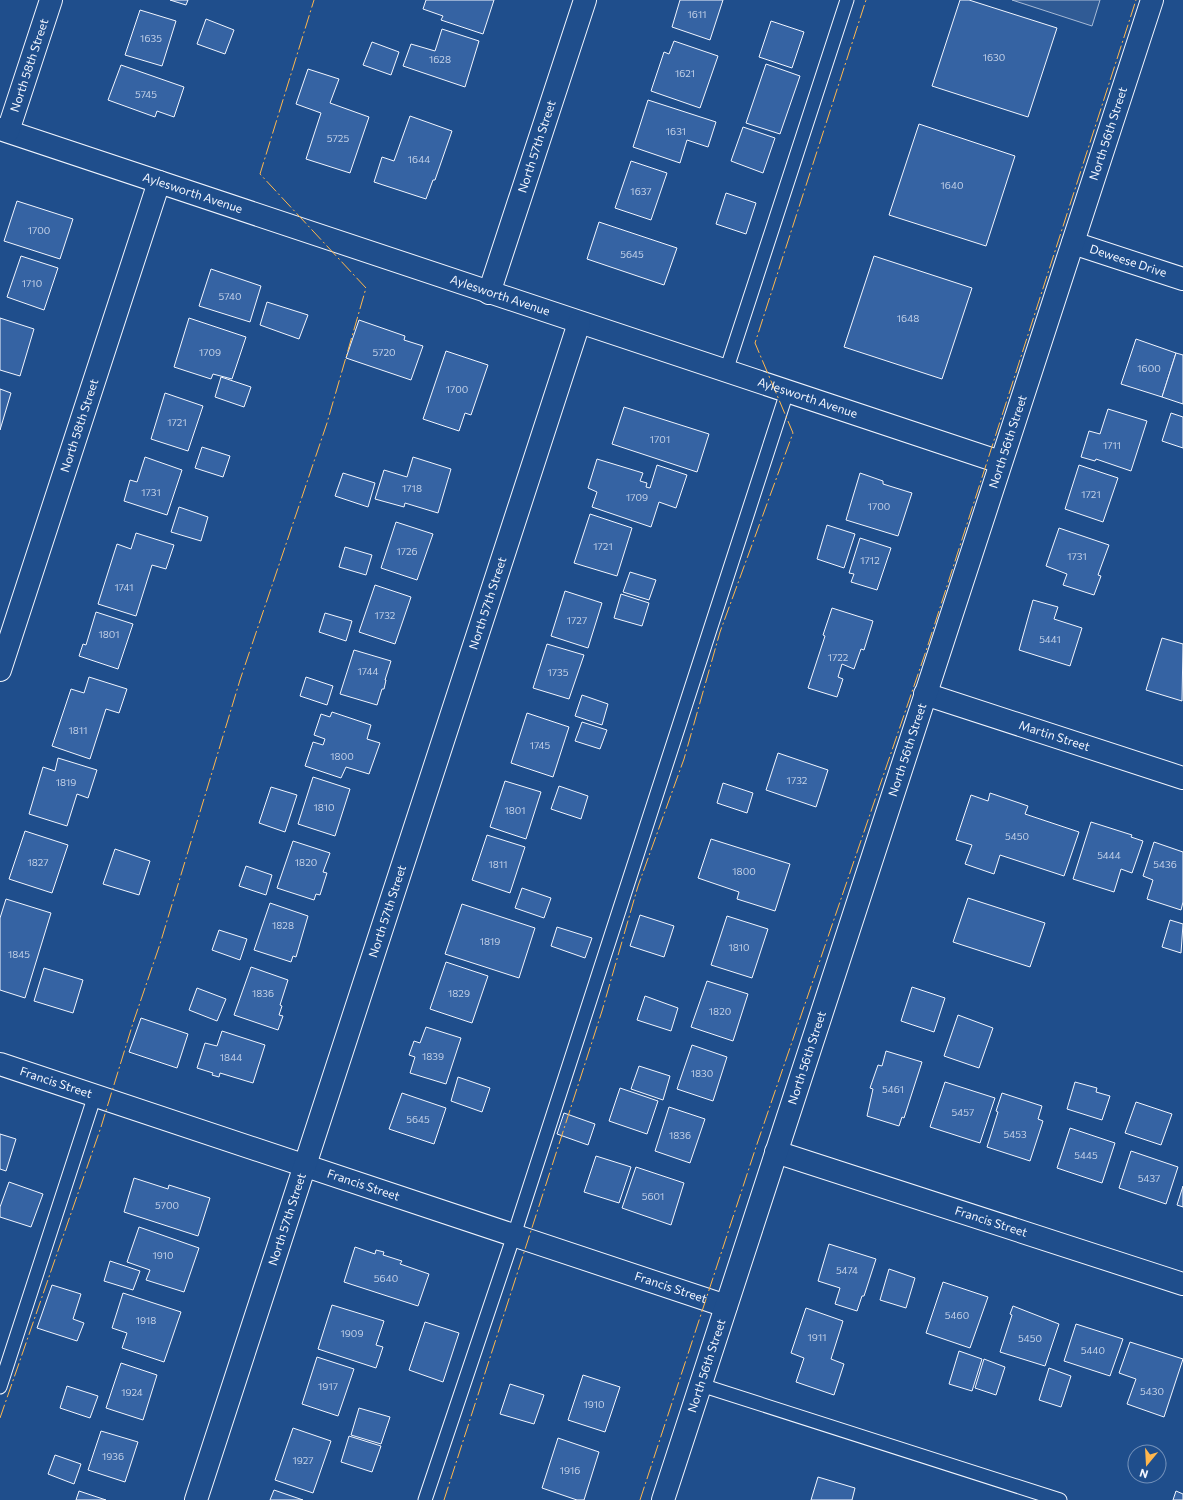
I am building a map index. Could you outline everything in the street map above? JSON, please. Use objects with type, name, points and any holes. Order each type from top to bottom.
[{"type":"street","name":"North 58th Street","points":[[4,130],[51,0]]},
{"type":"street","name":"North 57th Street","points":[[489,293],[585,0]]},
{"type":"street","name":"North 56th Street","points":[[663,1500],[1000,462],[1152,0]]},
{"type":"street","name":"Aylesworth Avenue","points":[[4,130],[489,293],[1000,462]]},
{"type":"street","name":"North 58th Street","points":[[0,670],[158,182]]},
{"type":"street","name":"Deweese Drive","points":[[1073,243],[1183,279]]},
{"type":"street","name":"North 57th Street","points":[[196,1500],[579,323]]},
{"type":"street","name":"Martin Street","points":[[925,694],[1183,778]]},
{"type":"street","name":"Francis Street","points":[[0,1064],[726,1306]]},
{"type":"street","name":"Francis Street","points":[[776,1152],[1183,1284]]},
{"type":"lane","points":[[726,371],[847,0]]},
{"type":"lane","points":[[425,1500],[514,1235],[787,392]]},
{"type":"lane","points":[[0,1387],[95,1095]]},
{"type":"lane","points":[[701,1385],[1060,1500]]},
{"type":"shaded area","points":[[1012,0],[1100,0],[1092,26]]},
{"type":"building","points":[[170,0],[188,0],[186,5]]},
{"type":"building","points":[[426,0],[494,0],[483,34],[441,20],[443,16],[423,9]]},
{"type":"building","points":[[680,0],[723,0],[710,40],[672,27]]},
{"type":"building","points":[[960,0],[969,0],[1057,28],[1028,117],[932,86]]},
{"type":"building","points":[[140,10],[176,21],[162,66],[125,55]]},
{"type":"building","points":[[206,19],[234,30],[225,54],[197,44]]},
{"type":"building","points":[[771,21],[804,32],[792,68],[759,57]]},
{"type":"building","points":[[442,29],[479,41],[465,87],[403,66],[411,44],[435,51]]},
{"type":"building","points":[[674,41],[718,56],[700,108],[651,91],[664,52],[669,54]]},
{"type":"building","points":[[372,42],[399,52],[391,75],[363,65]]},
{"type":"building","points":[[766,64],[800,76],[780,134],[746,123]]},
{"type":"building","points":[[121,65],[184,87],[174,117],[157,111],[155,117],[108,100]]},
{"type":"building","points":[[308,69],[339,79],[330,103],[369,117],[350,173],[306,159],[321,113],[296,104]]},
{"type":"building","points":[[648,100],[716,122],[708,147],[687,140],[680,163],[633,147]]},
{"type":"building","points":[[410,116],[452,131],[435,180],[433,180],[426,199],[374,182],[382,157],[394,161]]},
{"type":"building","points":[[919,124],[1015,156],[986,246],[889,215]]},
{"type":"building","points":[[743,127],[775,138],[763,173],[731,161]]},
{"type":"building","points":[[631,161],[667,173],[651,220],[615,208]]},
{"type":"building","points":[[726,193],[756,203],[746,234],[716,224]]},
{"type":"building","points":[[17,201],[73,219],[60,259],[4,241]]},
{"type":"building","points":[[599,222],[677,248],[664,285],[587,259]]},
{"type":"building","points":[[21,256],[58,268],[44,310],[7,297]]},
{"type":"building","points":[[874,256],[972,288],[942,379],[844,347]]},
{"type":"building","points":[[211,269],[261,286],[250,322],[199,306]]},
{"type":"building","points":[[267,302],[308,315],[299,339],[260,325]]},
{"type":"building","points":[[0,318],[34,329],[20,376],[0,370]]},
{"type":"building","points":[[189,318],[246,337],[232,379],[213,374],[211,379],[174,367]]},
{"type":"building","points":[[359,320],[405,336],[404,340],[423,346],[411,380],[346,358]]},
{"type":"building","points":[[1136,339],[1176,353],[1162,397],[1121,384]]},
{"type":"building","points":[[446,351],[488,365],[471,415],[465,413],[459,431],[423,419]]},
{"type":"building","points":[[1176,353],[1183,355],[1183,404],[1162,397]]},
{"type":"building","points":[[221,377],[251,387],[244,407],[215,397]]},
{"type":"building","points":[[0,389],[11,393],[0,430]]},
{"type":"building","points":[[165,393],[203,406],[188,451],[151,439]]},
{"type":"building","points":[[624,407],[709,434],[697,472],[612,444]]},
{"type":"building","points":[[1108,409],[1147,421],[1131,471],[1096,459],[1095,461],[1081,457],[1089,431],[1100,434]]},
{"type":"building","points":[[1171,413],[1183,417],[1183,448],[1162,441]]},
{"type":"building","points":[[202,447],[230,456],[223,477],[195,468]]},
{"type":"building","points":[[145,457],[182,470],[167,515],[124,501],[130,480],[137,482]]},
{"type":"building","points":[[413,457],[451,469],[438,513],[405,503],[404,507],[375,499],[384,470],[407,477]]},
{"type":"building","points":[[597,459],[643,473],[640,481],[647,483],[646,487],[650,488],[657,465],[687,475],[676,508],[659,502],[651,527],[592,507],[597,492],[588,488]]},
{"type":"building","points":[[1079,465],[1118,478],[1103,522],[1065,509]]},
{"type":"building","points":[[343,473],[375,483],[368,507],[335,496]]},
{"type":"building","points":[[860,473],[883,481],[883,484],[912,493],[898,536],[846,520]]},
{"type":"building","points":[[179,507],[208,517],[201,541],[171,532]]},
{"type":"building","points":[[590,514],[632,528],[617,576],[574,563]]},
{"type":"building","points":[[396,522],[433,534],[417,580],[381,568]]},
{"type":"building","points":[[827,525],[855,534],[844,568],[817,559]]},
{"type":"building","points":[[1059,528],[1109,545],[1098,575],[1101,576],[1094,595],[1063,585],[1067,574],[1046,566]]},
{"type":"building","points":[[136,533],[174,545],[166,569],[152,565],[136,616],[98,604],[117,544],[131,549]]},
{"type":"building","points":[[860,538],[891,548],[877,590],[851,582],[854,574],[849,573]]},
{"type":"building","points":[[345,547],[372,555],[366,575],[339,567]]},
{"type":"building","points":[[630,572],[656,580],[649,600],[623,592]]},
{"type":"building","points":[[375,585],[411,597],[395,644],[359,632]]},
{"type":"building","points":[[565,591],[602,603],[588,648],[551,636]]},
{"type":"building","points":[[621,594],[649,603],[642,626],[614,618]]},
{"type":"building","points":[[1033,600],[1058,607],[1054,619],[1082,628],[1070,666],[1019,650]]},
{"type":"building","points":[[832,608],[873,621],[864,650],[861,649],[854,669],[842,664],[838,677],[843,679],[837,697],[808,688],[825,636],[823,635]]},
{"type":"building","points":[[96,612],[133,624],[118,669],[79,656],[83,644],[86,645]]},
{"type":"building","points":[[325,613],[352,621],[346,641],[319,632]]},
{"type":"building","points":[[1162,638],[1183,644],[1182,701],[1146,690]]},
{"type":"building","points":[[547,644],[584,655],[569,699],[533,688]]},
{"type":"building","points":[[354,650],[391,661],[385,680],[384,689],[382,689],[377,705],[340,694]]},
{"type":"building","points":[[89,677],[127,689],[119,713],[106,709],[90,759],[52,746],[71,689],[84,693]]},
{"type":"building","points":[[306,677],[333,686],[327,705],[300,696]]},
{"type":"building","points":[[582,695],[608,704],[602,725],[575,716]]},
{"type":"building","points":[[332,712],[371,725],[367,739],[380,743],[369,774],[346,767],[341,778],[305,766],[313,742],[323,745],[325,739],[314,735],[321,714],[330,717]]},
{"type":"building","points":[[527,713],[569,727],[553,777],[511,763]]},
{"type":"building","points":[[582,722],[607,730],[600,749],[575,741]]},
{"type":"building","points":[[778,753],[828,770],[816,807],[766,790]]},
{"type":"building","points":[[58,758],[97,770],[88,798],[77,794],[67,826],[29,814],[43,767],[55,771]]},
{"type":"building","points":[[313,777],[350,789],[335,836],[298,824]]},
{"type":"building","points":[[505,781],[541,792],[526,839],[490,827]]},
{"type":"building","points":[[723,783],[753,793],[747,813],[717,803]]},
{"type":"building","points":[[559,786],[588,796],[581,819],[551,809]]},
{"type":"building","points":[[271,787],[297,795],[285,832],[259,823]]},
{"type":"building","points":[[990,793],[1028,806],[1025,814],[1079,832],[1064,876],[1000,855],[994,874],[965,864],[972,845],[956,840],[971,795],[988,801]]},
{"type":"building","points":[[1091,822],[1132,835],[1131,837],[1143,841],[1132,873],[1121,869],[1114,892],[1073,879]]},
{"type":"building","points":[[25,831],[68,845],[52,893],[9,879]]},
{"type":"building","points":[[487,835],[525,847],[510,893],[472,880]]},
{"type":"building","points":[[711,839],[790,864],[775,911],[737,899],[739,892],[698,878]]},
{"type":"building","points":[[293,841],[330,853],[323,872],[327,873],[320,895],[316,894],[314,900],[277,888]]},
{"type":"building","points":[[1154,842],[1183,852],[1183,902],[1181,910],[1147,899],[1153,880],[1143,876]]},
{"type":"building","points":[[115,849],[150,861],[139,895],[103,884]]},
{"type":"building","points":[[246,866],[272,875],[266,895],[239,886]]},
{"type":"building","points":[[522,888],[551,898],[544,918],[515,908]]},
{"type":"building","points":[[968,898],[1045,923],[1030,967],[953,942]]},
{"type":"building","points":[[6,899],[51,913],[25,998],[0,990],[0,918]]},
{"type":"building","points":[[270,903],[308,916],[296,957],[293,956],[291,962],[254,950]]},
{"type":"building","points":[[462,904],[535,928],[519,978],[445,954]]},
{"type":"building","points":[[640,915],[674,926],[664,957],[630,946]]},
{"type":"building","points":[[727,916],[768,929],[752,978],[711,965]]},
{"type":"building","points":[[1170,920],[1183,924],[1181,953],[1162,947]]},
{"type":"building","points":[[557,927],[592,938],[585,958],[551,946]]},
{"type":"building","points":[[219,930],[247,939],[240,960],[212,950]]},
{"type":"building","points":[[446,962],[488,976],[472,1023],[430,1009]]},
{"type":"building","points":[[251,967],[288,980],[280,1005],[282,1006],[279,1015],[283,1016],[278,1030],[234,1015]]},
{"type":"building","points":[[44,968],[83,980],[73,1013],[34,1001]]},
{"type":"building","points":[[707,981],[748,994],[733,1041],[691,1027]]},
{"type":"building","points":[[912,987],[945,998],[934,1032],[901,1021]]},
{"type":"building","points":[[197,988],[226,999],[217,1021],[189,1010]]},
{"type":"building","points":[[645,996],[678,1008],[671,1031],[637,1020]]},
{"type":"building","points":[[958,1015],[993,1028],[979,1068],[944,1056]]},
{"type":"building","points":[[141,1018],[188,1034],[177,1068],[129,1052]]},
{"type":"building","points":[[426,1027],[461,1038],[446,1084],[410,1073],[415,1057],[409,1055],[414,1041],[420,1043]]},
{"type":"building","points":[[222,1031],[265,1045],[253,1083],[220,1073],[219,1077],[212,1075],[213,1073],[197,1068],[205,1043],[217,1046]]},
{"type":"building","points":[[692,1045],[727,1057],[713,1101],[677,1089]]},
{"type":"building","points":[[886,1051],[922,1062],[904,1118],[902,1117],[899,1126],[867,1116],[873,1089],[870,1088],[878,1065],[882,1066]]},
{"type":"building","points":[[639,1066],[670,1076],[663,1100],[631,1089]]},
{"type":"building","points":[[458,1077],[490,1088],[482,1112],[451,1101]]},
{"type":"building","points":[[945,1082],[995,1098],[980,1143],[930,1127]]},
{"type":"building","points":[[1075,1082],[1097,1088],[1096,1092],[1110,1096],[1102,1120],[1067,1109]]},
{"type":"building","points":[[620,1088],[658,1101],[647,1134],[609,1121]]},
{"type":"building","points":[[402,1093],[446,1108],[434,1144],[389,1129]]},
{"type":"building","points":[[1002,1093],[1042,1106],[1038,1119],[1043,1121],[1030,1161],[987,1147],[998,1112],[996,1111]]},
{"type":"building","points":[[1136,1102],[1172,1114],[1161,1145],[1125,1133]]},
{"type":"building","points":[[669,1107],[705,1119],[690,1163],[655,1151]]},
{"type":"building","points":[[564,1113],[595,1124],[588,1145],[557,1134]]},
{"type":"building","points":[[1070,1128],[1115,1143],[1102,1183],[1057,1168]]},
{"type":"building","points":[[0,1134],[16,1139],[6,1171],[0,1169]]},
{"type":"building","points":[[1131,1151],[1178,1167],[1166,1204],[1119,1188]]},
{"type":"building","points":[[596,1156],[631,1167],[619,1203],[584,1192]]},
{"type":"building","points":[[636,1167],[684,1183],[671,1225],[622,1208]]},
{"type":"building","points":[[134,1178],[168,1189],[169,1185],[210,1198],[198,1236],[124,1212]]},
{"type":"building","points":[[9,1182],[43,1194],[31,1227],[0,1217],[0,1207]]},
{"type":"building","points":[[1183,1186],[1183,1207],[1177,1205]]},
{"type":"building","points":[[139,1227],[199,1248],[184,1292],[146,1280],[150,1270],[127,1262]]},
{"type":"building","points":[[829,1244],[876,1259],[864,1296],[862,1296],[857,1311],[835,1304],[840,1288],[818,1281]]},
{"type":"building","points":[[355,1247],[375,1254],[376,1250],[384,1252],[383,1255],[402,1261],[400,1264],[429,1274],[418,1306],[344,1282]]},
{"type":"building","points":[[110,1261],[140,1271],[133,1290],[104,1281]]},
{"type":"building","points":[[889,1269],[915,1278],[906,1308],[880,1300]]},
{"type":"building","points":[[943,1282],[988,1297],[970,1348],[926,1333]]},
{"type":"building","points":[[52,1285],[81,1294],[73,1319],[84,1323],[77,1341],[37,1328]]},
{"type":"building","points":[[123,1293],[181,1312],[164,1362],[122,1348],[127,1333],[112,1328]]},
{"type":"building","points":[[332,1305],[384,1321],[376,1345],[383,1347],[376,1368],[318,1349]]},
{"type":"building","points":[[1013,1306],[1059,1324],[1045,1366],[1000,1352],[1012,1315],[1010,1314]]},
{"type":"building","points":[[806,1308],[843,1321],[831,1359],[844,1364],[834,1395],[796,1382],[804,1358],[791,1353]]},
{"type":"building","points":[[425,1322],[459,1333],[443,1382],[409,1370]]},
{"type":"building","points":[[1076,1324],[1123,1339],[1110,1376],[1064,1361]]},
{"type":"building","points":[[1130,1342],[1183,1359],[1164,1417],[1127,1404],[1136,1379],[1119,1373]]},
{"type":"building","points":[[959,1351],[982,1359],[972,1391],[949,1384]]},
{"type":"building","points":[[317,1357],[354,1369],[338,1416],[302,1404]]},
{"type":"building","points":[[984,1359],[1005,1367],[996,1395],[975,1388]]},
{"type":"building","points":[[121,1363],[157,1375],[143,1420],[106,1408]]},
{"type":"building","points":[[1049,1368],[1071,1376],[1061,1407],[1039,1400]]},
{"type":"building","points":[[583,1375],[620,1387],[605,1432],[568,1420]]},
{"type":"building","points":[[510,1384],[544,1395],[534,1424],[500,1414]]},
{"type":"building","points":[[67,1386],[98,1396],[90,1418],[60,1408]]},
{"type":"building","points":[[359,1408],[390,1417],[381,1444],[351,1435]]},
{"type":"building","points":[[293,1428],[331,1441],[313,1493],[275,1480]]},
{"type":"building","points":[[101,1431],[138,1442],[125,1482],[88,1470]]},
{"type":"building","points":[[349,1436],[381,1446],[372,1472],[341,1462]]},
{"type":"building","points":[[558,1438],[599,1452],[584,1500],[577,1500],[542,1488]]},
{"type":"building","points":[[55,1455],[81,1464],[74,1484],[48,1474]]},
{"type":"building","points":[[818,1477],[855,1488],[852,1500],[811,1500]]},
{"type":"building","points":[[274,1490],[303,1500],[270,1500]]},
{"type":"building","points":[[79,1491],[106,1500],[76,1500]]},
{"type":"building","points":[[1176,1491],[1183,1494],[1183,1500],[1173,1500]]},
{"type":"power","points":[[0,1418],[101,1127],[133,1023],[160,944],[240,680],[327,423],[366,288],[260,174],[314,0]]},
{"type":"power","points":[[444,1500],[602,1011],[638,886],[684,759],[720,632],[793,433],[755,343],[866,0]]},
{"type":"power","points":[[640,1500],[757,1144],[927,648],[1136,0]]}]
